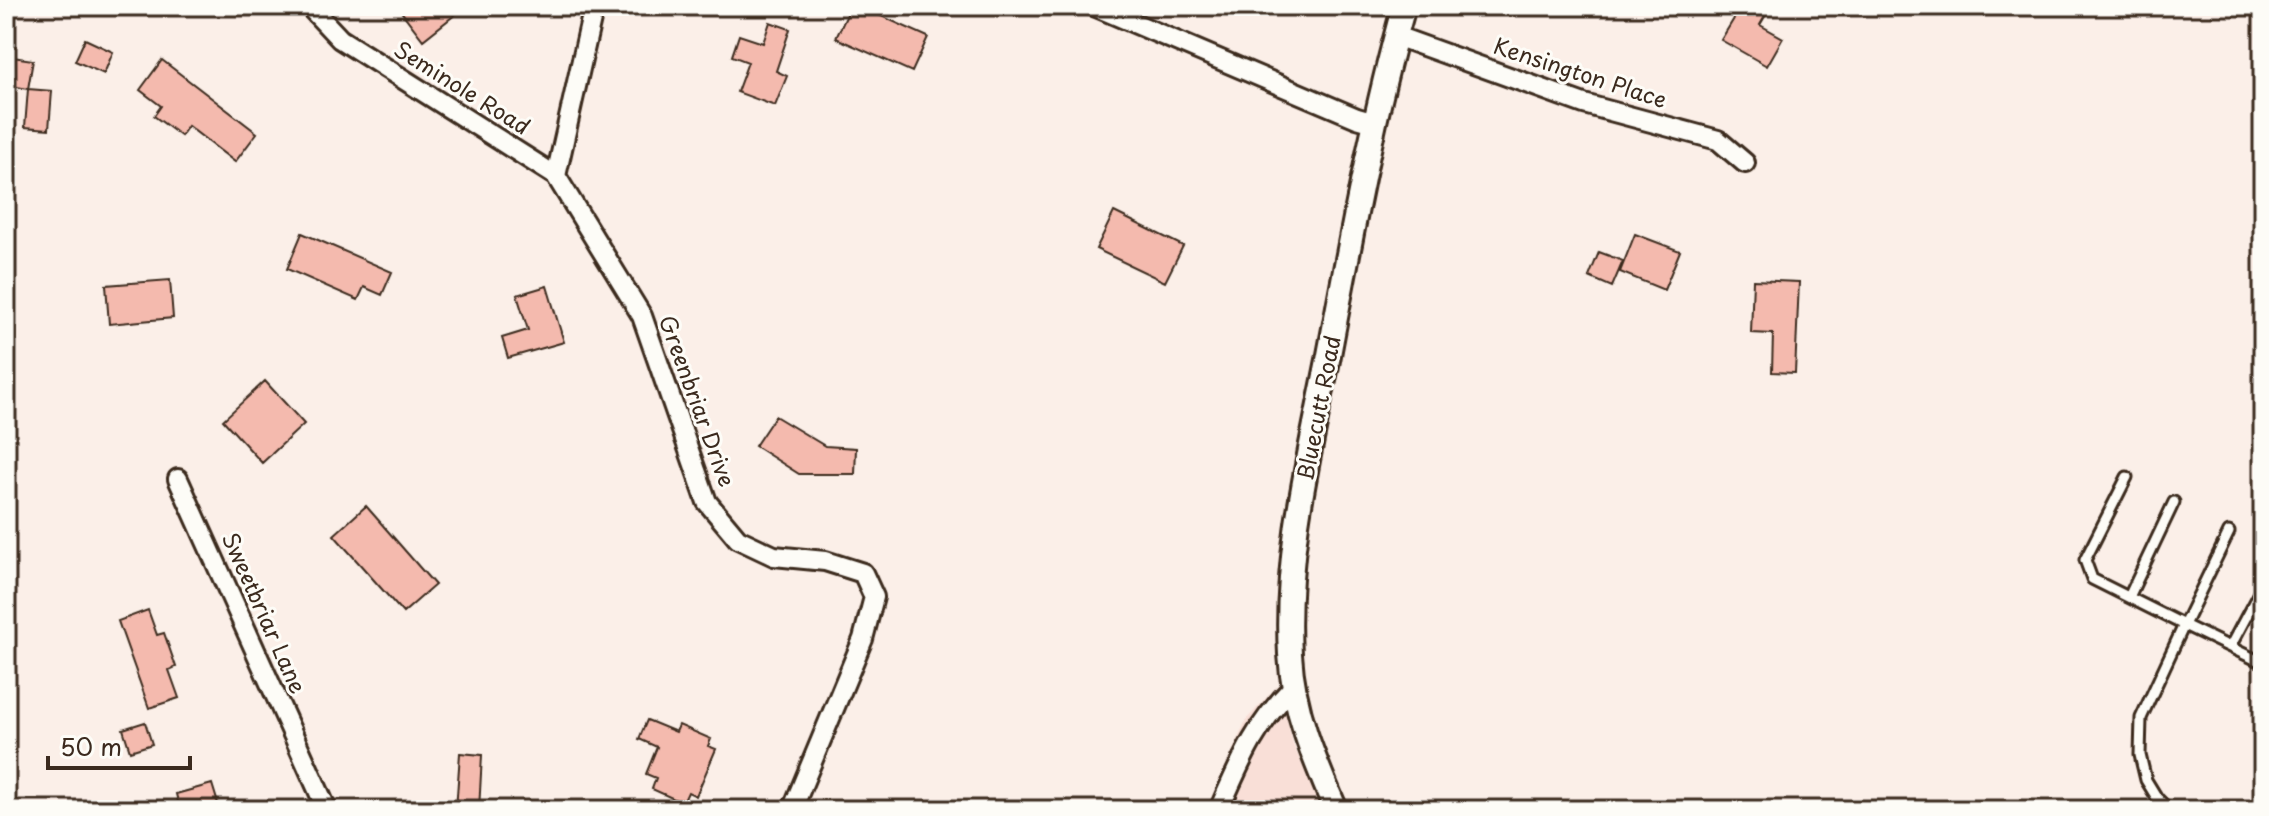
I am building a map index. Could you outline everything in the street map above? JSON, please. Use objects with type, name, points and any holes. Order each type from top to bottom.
[{"type":"street","name":"Seminole Road","points":[[309,6],[340,39],[556,176]]},
{"type":"street","points":[[556,176],[594,6]]},
{"type":"street","points":[[1094,6],[1375,123]]},
{"type":"street","name":"Bluecutt Road","points":[[1336,810],[1312,756],[1294,686],[1289,610],[1298,522],[1375,123],[1404,6]]},
{"type":"street","name":"Kensington Place","points":[[1396,36],[1584,104],[1718,140],[1745,163]]},
{"type":"street","name":"Greenbriar Drive","points":[[556,176],[642,316],[707,502],[738,539],[774,556],[825,561],[863,573],[874,597],[863,639],[792,810]]},
{"type":"street","name":"Sweetbriar Lane","points":[[178,479],[327,810]]},
{"type":"street","points":[[1219,810],[1251,739],[1294,686]]},
{"type":"lane","points":[[2127,477],[2085,560],[2092,579],[2263,663]]},
{"type":"lane","points":[[2129,597],[2174,502]]},
{"type":"lane","points":[[2169,810],[2146,780],[2140,755],[2141,718],[2229,532]]},
{"type":"lane","points":[[2230,647],[2263,585]]},
{"type":"shaded area","points":[[1279,684],[1293,744],[1322,810],[1207,810],[1246,720]]},
{"type":"building","points":[[397,6],[466,6],[423,40]]},
{"type":"building","points":[[851,6],[859,6],[928,37],[912,72],[836,38]]},
{"type":"building","points":[[1748,6],[1771,6],[1760,25],[1783,38],[1767,66],[1721,40],[1738,12],[1743,15]]},
{"type":"building","points":[[770,22],[790,29],[776,71],[787,76],[775,106],[737,92],[748,62],[732,56],[739,35],[763,43]]},
{"type":"building","points":[[85,39],[113,52],[104,74],[75,61]]},
{"type":"building","points":[[6,56],[33,60],[28,89],[6,85]]},
{"type":"building","points":[[162,60],[257,133],[235,162],[188,126],[181,136],[154,116],[161,106],[140,90]]},
{"type":"building","points":[[28,89],[52,91],[49,129],[25,127]]},
{"type":"building","points":[[1114,212],[1183,246],[1165,282],[1096,249]]},
{"type":"building","points":[[302,233],[392,272],[382,295],[364,287],[358,300],[287,269]]},
{"type":"building","points":[[1635,234],[1680,251],[1664,290],[1620,272]]},
{"type":"building","points":[[1599,252],[1623,261],[1612,287],[1589,277]]},
{"type":"building","points":[[170,280],[173,318],[109,324],[106,285]]},
{"type":"building","points":[[1753,280],[1799,282],[1795,373],[1772,372],[1773,334],[1751,333]]},
{"type":"building","points":[[547,286],[564,342],[508,358],[502,338],[528,330],[517,295]]},
{"type":"building","points":[[265,381],[304,424],[262,463],[223,420]]},
{"type":"building","points":[[775,416],[825,446],[856,448],[855,474],[799,474],[755,446]]},
{"type":"building","points":[[366,506],[435,585],[403,613],[334,535]]},
{"type":"building","points":[[148,610],[157,635],[164,633],[176,667],[169,670],[179,698],[149,708],[118,621]]},
{"type":"building","points":[[647,720],[676,732],[679,725],[711,739],[708,746],[716,749],[696,796],[688,792],[683,803],[652,789],[656,778],[646,774],[657,747],[639,739]]},
{"type":"building","points":[[145,722],[152,744],[130,751],[123,729]]},
{"type":"building","points":[[460,753],[482,755],[479,810],[456,810]]},
{"type":"building","points":[[212,784],[220,810],[180,810],[176,794]]}]
